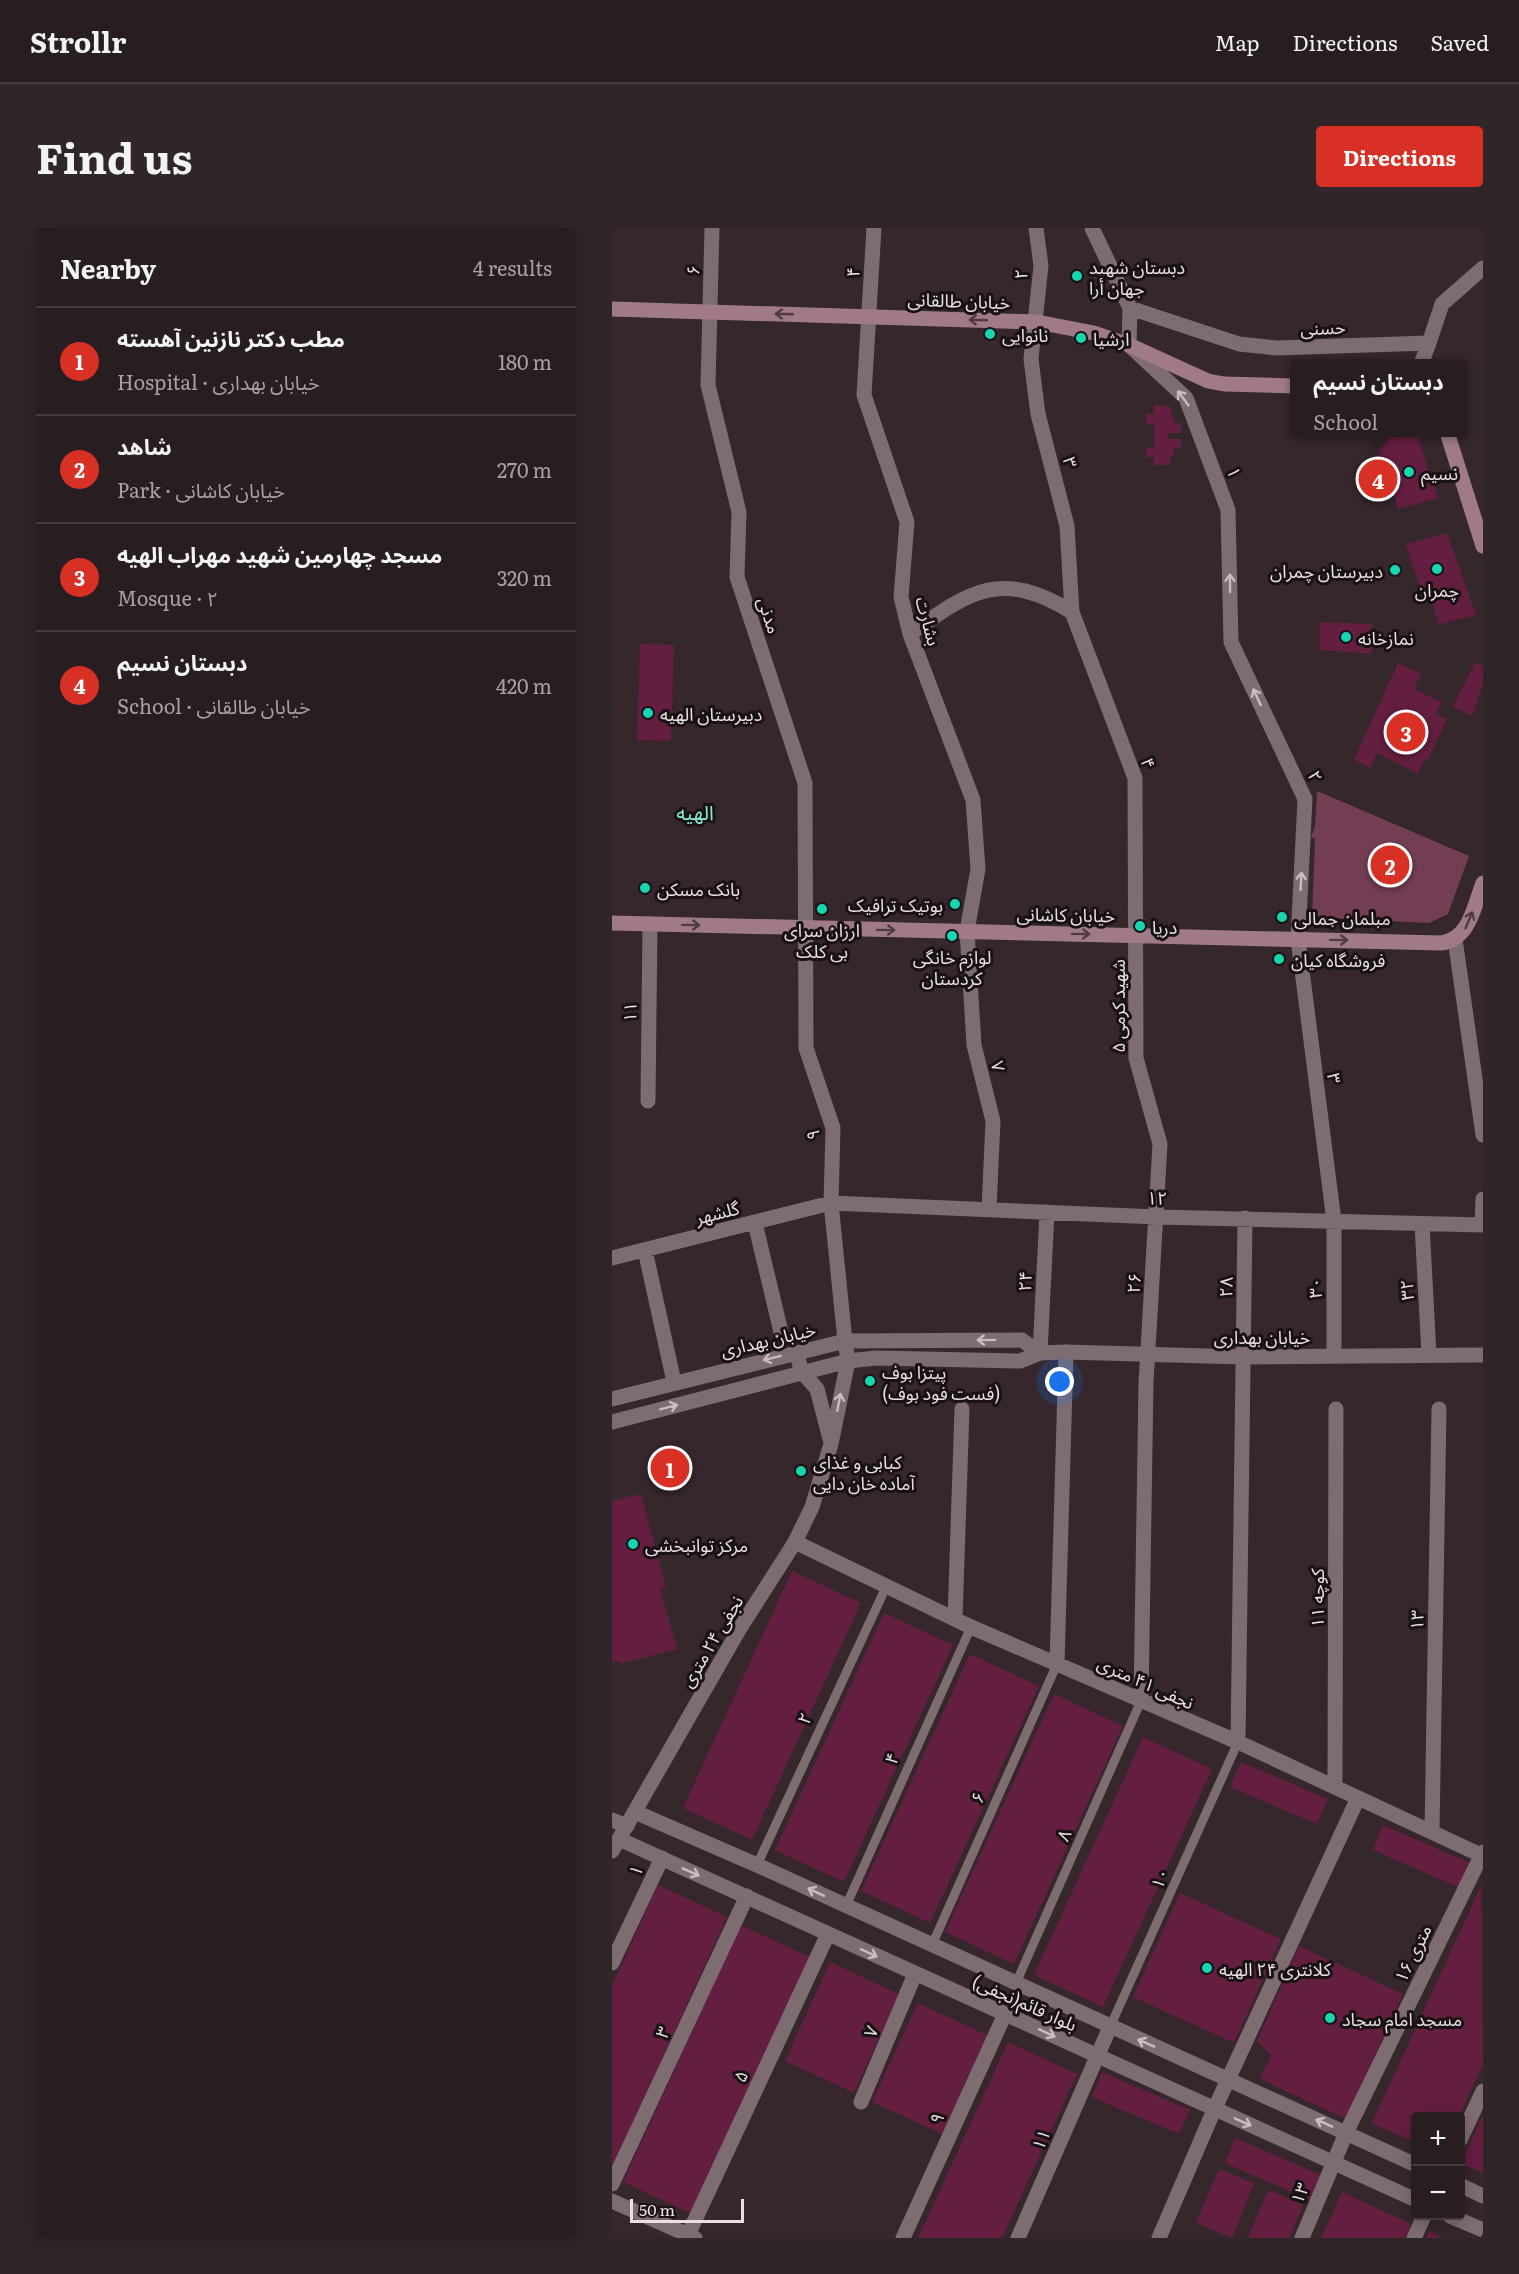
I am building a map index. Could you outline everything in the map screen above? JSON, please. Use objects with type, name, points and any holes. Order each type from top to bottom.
[{"type":"main road","name":"خیابان طالقانی","points":[[612,309],[1037,322],[1094,333],[1129,345],[1208,381],[1224,384],[1290,386]]},
{"type":"main road","points":[[1449,437],[1483,546]]},
{"type":"main road","points":[[1455,939],[1468,923],[1483,883]]},
{"type":"main road","name":"خیابان کاشانی","points":[[612,923],[1440,943],[1455,939]]},
{"type":"street","name":"۶","points":[[711,312],[712,228]]},
{"type":"street","name":"۴","points":[[869,317],[874,228]]},
{"type":"street","name":"۲","points":[[1036,228],[1041,266],[1037,322]]},
{"type":"street","points":[[1092,228],[1130,308],[1129,345]]},
{"type":"street","points":[[1423,359],[1442,304],[1483,268]]},
{"type":"street","name":"حسنی","points":[[1130,308],[1249,345],[1276,348],[1429,342]]},
{"type":"street","name":"مدنی","points":[[711,312],[708,385],[739,512],[737,577],[805,783],[807,928]]},
{"type":"street","name":"بشارت","points":[[869,317],[864,395],[907,522],[901,597],[909,634],[974,800],[978,869],[967,931]]},
{"type":"street","name":"۳","points":[[1037,322],[1031,359],[1038,414],[1067,526],[1072,612]]},
{"type":"street","name":"۱","points":[[1129,345],[1186,398],[1228,510],[1231,642]]},
{"type":"street","points":[[909,634],[951,604],[986,589],[1014,588],[1047,596],[1072,612]]},
{"type":"street","name":"۴","points":[[1072,612],[1135,778],[1136,936]]},
{"type":"street","name":"۲","points":[[1231,642],[1305,799],[1298,939]]},
{"type":"street","name":"۱۱","points":[[648,1101],[650,924]]},
{"type":"street","name":"۹","points":[[807,928],[806,1048],[833,1128],[831,1203],[844,1341],[848,1361]]},
{"type":"street","name":"۷","points":[[967,931],[974,1045],[993,1121],[989,1209]]},
{"type":"street","name":"۵ شهید کرمی","points":[[1136,936],[1136,1058],[1160,1144],[1157,1216]]},
{"type":"street","name":"۳","points":[[1298,939],[1334,1221]]},
{"type":"street","points":[[1455,939],[1483,1135]]},
{"type":"street","points":[[1482,1225],[1483,1199]]},
{"type":"street","name":"۱۲","points":[[831,1203],[1157,1216],[1482,1225]]},
{"type":"street","name":"گلشهر","points":[[612,1258],[831,1203]]},
{"type":"street","name":"۲۴","points":[[1040,1353],[1047,1212]]},
{"type":"street","name":"۲۶","points":[[1141,1701],[1147,1353],[1157,1216]]},
{"type":"street","name":"۲۸","points":[[1238,1742],[1245,1218]]},
{"type":"street","name":"۳۰","points":[[1334,1221],[1334,1355]]},
{"type":"street","points":[[755,1223],[781,1332]]},
{"type":"street","name":"۳۲","points":[[1422,1224],[1429,1355]]},
{"type":"street","points":[[645,1250],[674,1382]]},
{"type":"street","name":"خیابان بهداری","points":[[612,1399],[844,1341],[1022,1340],[1040,1353]]},
{"type":"street","points":[[796,1352],[801,1371],[818,1389],[831,1444]]},
{"type":"street","points":[[1057,1664],[1066,1352]]},
{"type":"street","name":"خیابان بهداری","points":[[612,1422],[801,1371],[848,1361],[876,1358],[1020,1362],[1040,1353],[1066,1352],[1243,1357],[1483,1355]]},
{"type":"street","name":"نجفی ۲۴ متری","points":[[619,1839],[740,1628],[795,1542],[812,1507],[831,1444],[848,1361]]},
{"type":"street","points":[[955,1619],[962,1409]]},
{"type":"street","name":"کوچه ۱۱","points":[[1335,1788],[1336,1409]]},
{"type":"street","name":"۱۳","points":[[1432,1832],[1439,1409]]},
{"type":"street","name":"نجفی ۴۱ متری","points":[[795,1542],[971,1627],[1238,1742],[1483,1854]]},
{"type":"street","points":[[1159,2238],[1214,2110],[1358,1798]]},
{"type":"street","name":"بلوار قائم(نجفی)","points":[[635,1812],[757,1865],[1411,2163]]},
{"type":"street","name":"بلوار قائم(نجفی)","points":[[612,1820],[619,1839],[1411,2198]]},
{"type":"street","name":"۱۶ متری","points":[[1333,2162],[1483,1854]]},
{"type":"street","name":"۱","points":[[612,1963],[662,1858]]},
{"type":"street","name":"۳","points":[[612,2184],[747,1896]]},
{"type":"street","name":"۵","points":[[692,2236],[828,1934]]},
{"type":"street","name":"۷","points":[[861,2102],[915,1974]]},
{"type":"street","name":"۹","points":[[903,2238],[1005,2014]]},
{"type":"street","name":"۱۱","points":[[1018,2238],[1110,2026]]},
{"type":"street","points":[[1465,2131],[1483,2091]]},
{"type":"street","name":"۱۳","points":[[1302,2238],[1333,2162]]},
{"type":"street","points":[[1465,2187],[1483,2196]]},
{"type":"street","points":[[612,2201],[692,2236]]},
{"type":"street","points":[[1414,2238],[1422,2220]]},
{"type":"street","points":[[1459,2220],[1483,2230]]},
{"type":"lane","name":"۲","points":[[757,1865],[886,1587]]},
{"type":"lane","name":"۴","points":[[846,1906],[971,1627]]},
{"type":"lane","name":"۶","points":[[932,1946],[1057,1664]]},
{"type":"lane","name":"۸","points":[[1016,1983],[1141,1701]]},
{"type":"lane","name":"۱۰","points":[[1110,2026],[1238,1742]]},
{"type":"shaded area","points":[[1317,791],[1469,856],[1448,914],[1429,923],[1312,917],[1315,839],[1311,837],[1315,827]]},
{"type":"building","points":[[1154,405],[1170,406],[1174,423],[1181,423],[1181,433],[1168,433],[1168,439],[1181,439],[1181,448],[1174,448],[1174,456],[1170,456],[1170,465],[1154,465],[1154,457],[1146,457],[1146,448],[1154,448],[1154,424],[1146,424],[1146,414],[1154,414]]},
{"type":"building","name":"نسیم","points":[[1374,437],[1418,437],[1438,498],[1398,509],[1393,492],[1395,491]]},
{"type":"building","name":"چمران","points":[[1447,533],[1476,615],[1439,624],[1429,594],[1422,595],[1406,544]]},
{"type":"building","name":"نمازخانه","points":[[1320,622],[1372,624],[1372,654],[1320,650]]},
{"type":"building","points":[[640,644],[674,645],[671,741],[637,740]]},
{"type":"building","points":[[1475,662],[1483,666],[1483,684],[1472,716],[1453,707]]},
{"type":"building","points":[[1398,663],[1421,674],[1414,689],[1441,702],[1436,714],[1447,719],[1428,760],[1425,758],[1418,774],[1377,753],[1370,768],[1354,760]]},
{"type":"building","name":"مرکز توانبخشی","points":[[641,1494],[666,1587],[660,1588],[677,1649],[620,1664],[619,1661],[612,1662],[612,1501]]},
{"type":"building","points":[[792,1571],[861,1603],[752,1840],[683,1808]]},
{"type":"building","points":[[884,1613],[953,1645],[844,1882],[775,1850]]},
{"type":"building","points":[[970,1654],[1039,1686],[930,1923],[861,1891]]},
{"type":"building","points":[[1054,1694],[1123,1726],[1014,1964],[945,1932]]},
{"type":"building","points":[[1143,1737],[1212,1769],[1103,2007],[1034,1975]]},
{"type":"building","points":[[1241,1762],[1328,1799],[1317,1824],[1230,1787]]},
{"type":"building","points":[[1383,1825],[1470,1863],[1460,1888],[1373,1850]]},
{"type":"building","points":[[658,1885],[727,1917],[612,2168],[612,1986]]},
{"type":"building","points":[[1481,1886],[1483,2064],[1461,2112],[1411,2112],[1411,2141],[1372,2123]]},
{"type":"building","name":"کلانتری ۲۴ الهیه","points":[[1180,1893],[1281,1939],[1234,2043],[1133,1997]]},
{"type":"building","points":[[741,1925],[810,1957],[692,2214],[623,2182]]},
{"type":"building","name":"مسجد امام سجاد","points":[[1299,1946],[1403,1994],[1346,2119],[1260,2079],[1271,2055],[1257,2041]]},
{"type":"building","points":[[830,1962],[899,1994],[854,2093],[785,2061]]},
{"type":"building","points":[[918,2003],[987,2035],[942,2134],[872,2102]]},
{"type":"building","points":[[1008,2042],[1077,2074],[1002,2238],[918,2238]]},
{"type":"building","points":[[1102,2072],[1190,2110],[1179,2134],[1092,2097]]},
{"type":"building","points":[[1483,2114],[1483,2173],[1465,2165],[1465,2154]]},
{"type":"building","points":[[1235,2138],[1323,2176],[1312,2201],[1225,2163]]},
{"type":"building","points":[[1219,2169],[1254,2183],[1232,2238],[1196,2223]]},
{"type":"building","points":[[1268,2190],[1303,2205],[1289,2238],[1248,2238]]},
{"type":"building","points":[[1342,2192],[1411,2224],[1405,2238],[1321,2238]]},
{"type":"building","points":[[1429,2231],[1443,2238],[1426,2238]]},
{"type":"place","name":"دبستان شهید جهان أرا","points":[[1077,276]]},
{"type":"place","name":"نانوایی","points":[[990,334]]},
{"type":"place","name":"ارشیا","points":[[1081,338]]},
{"type":"place","name":"نسیم","points":[[1409,472]]},
{"type":"place","name":"دبستان نسیم","points":[[1378,479]]},
{"type":"place","name":"چمران","points":[[1437,569]]},
{"type":"place","name":"دبیرستان چمران","points":[[1395,570]]},
{"type":"place","name":"نمازخانه","points":[[1346,637]]},
{"type":"place","name":"دبیرستان الهیه","points":[[648,713]]},
{"type":"place","name":"مسجد چهارمین شهید مهراب الهیه","points":[[1406,732]]},
{"type":"place","name":"شاهد","points":[[1390,865]]},
{"type":"place","name":"بانک مسکن","points":[[645,888]]},
{"type":"place","name":"بوتیک ترافیک","points":[[955,904]]},
{"type":"place","name":"ارزان سرای بی کلک","points":[[822,909]]},
{"type":"place","name":"مبلمان جمالی","points":[[1282,917]]},
{"type":"place","name":"دریا","points":[[1140,926]]},
{"type":"place","name":"لوازم خانگی کردستان","points":[[952,936]]},
{"type":"place","name":"فروشگاه کیان","points":[[1279,959]]},
{"type":"place","name":"پیتزا بوف (فست فود بوف)","points":[[870,1381]]},
{"type":"place","name":"مطب دکتر نازنین آهسته","points":[[670,1468]]},
{"type":"place","name":"کبابی و غذای آماده خان دایی","points":[[801,1471]]},
{"type":"place","name":"مرکز توانبخشی","points":[[633,1544]]},
{"type":"place","name":"کلانتری ۲۴ الهیه","points":[[1207,1968]]},
{"type":"place","name":"مسجد امام سجاد","points":[[1330,2018]]},
{"type":"district","name":"الهیه","points":[[695,811]]}]
